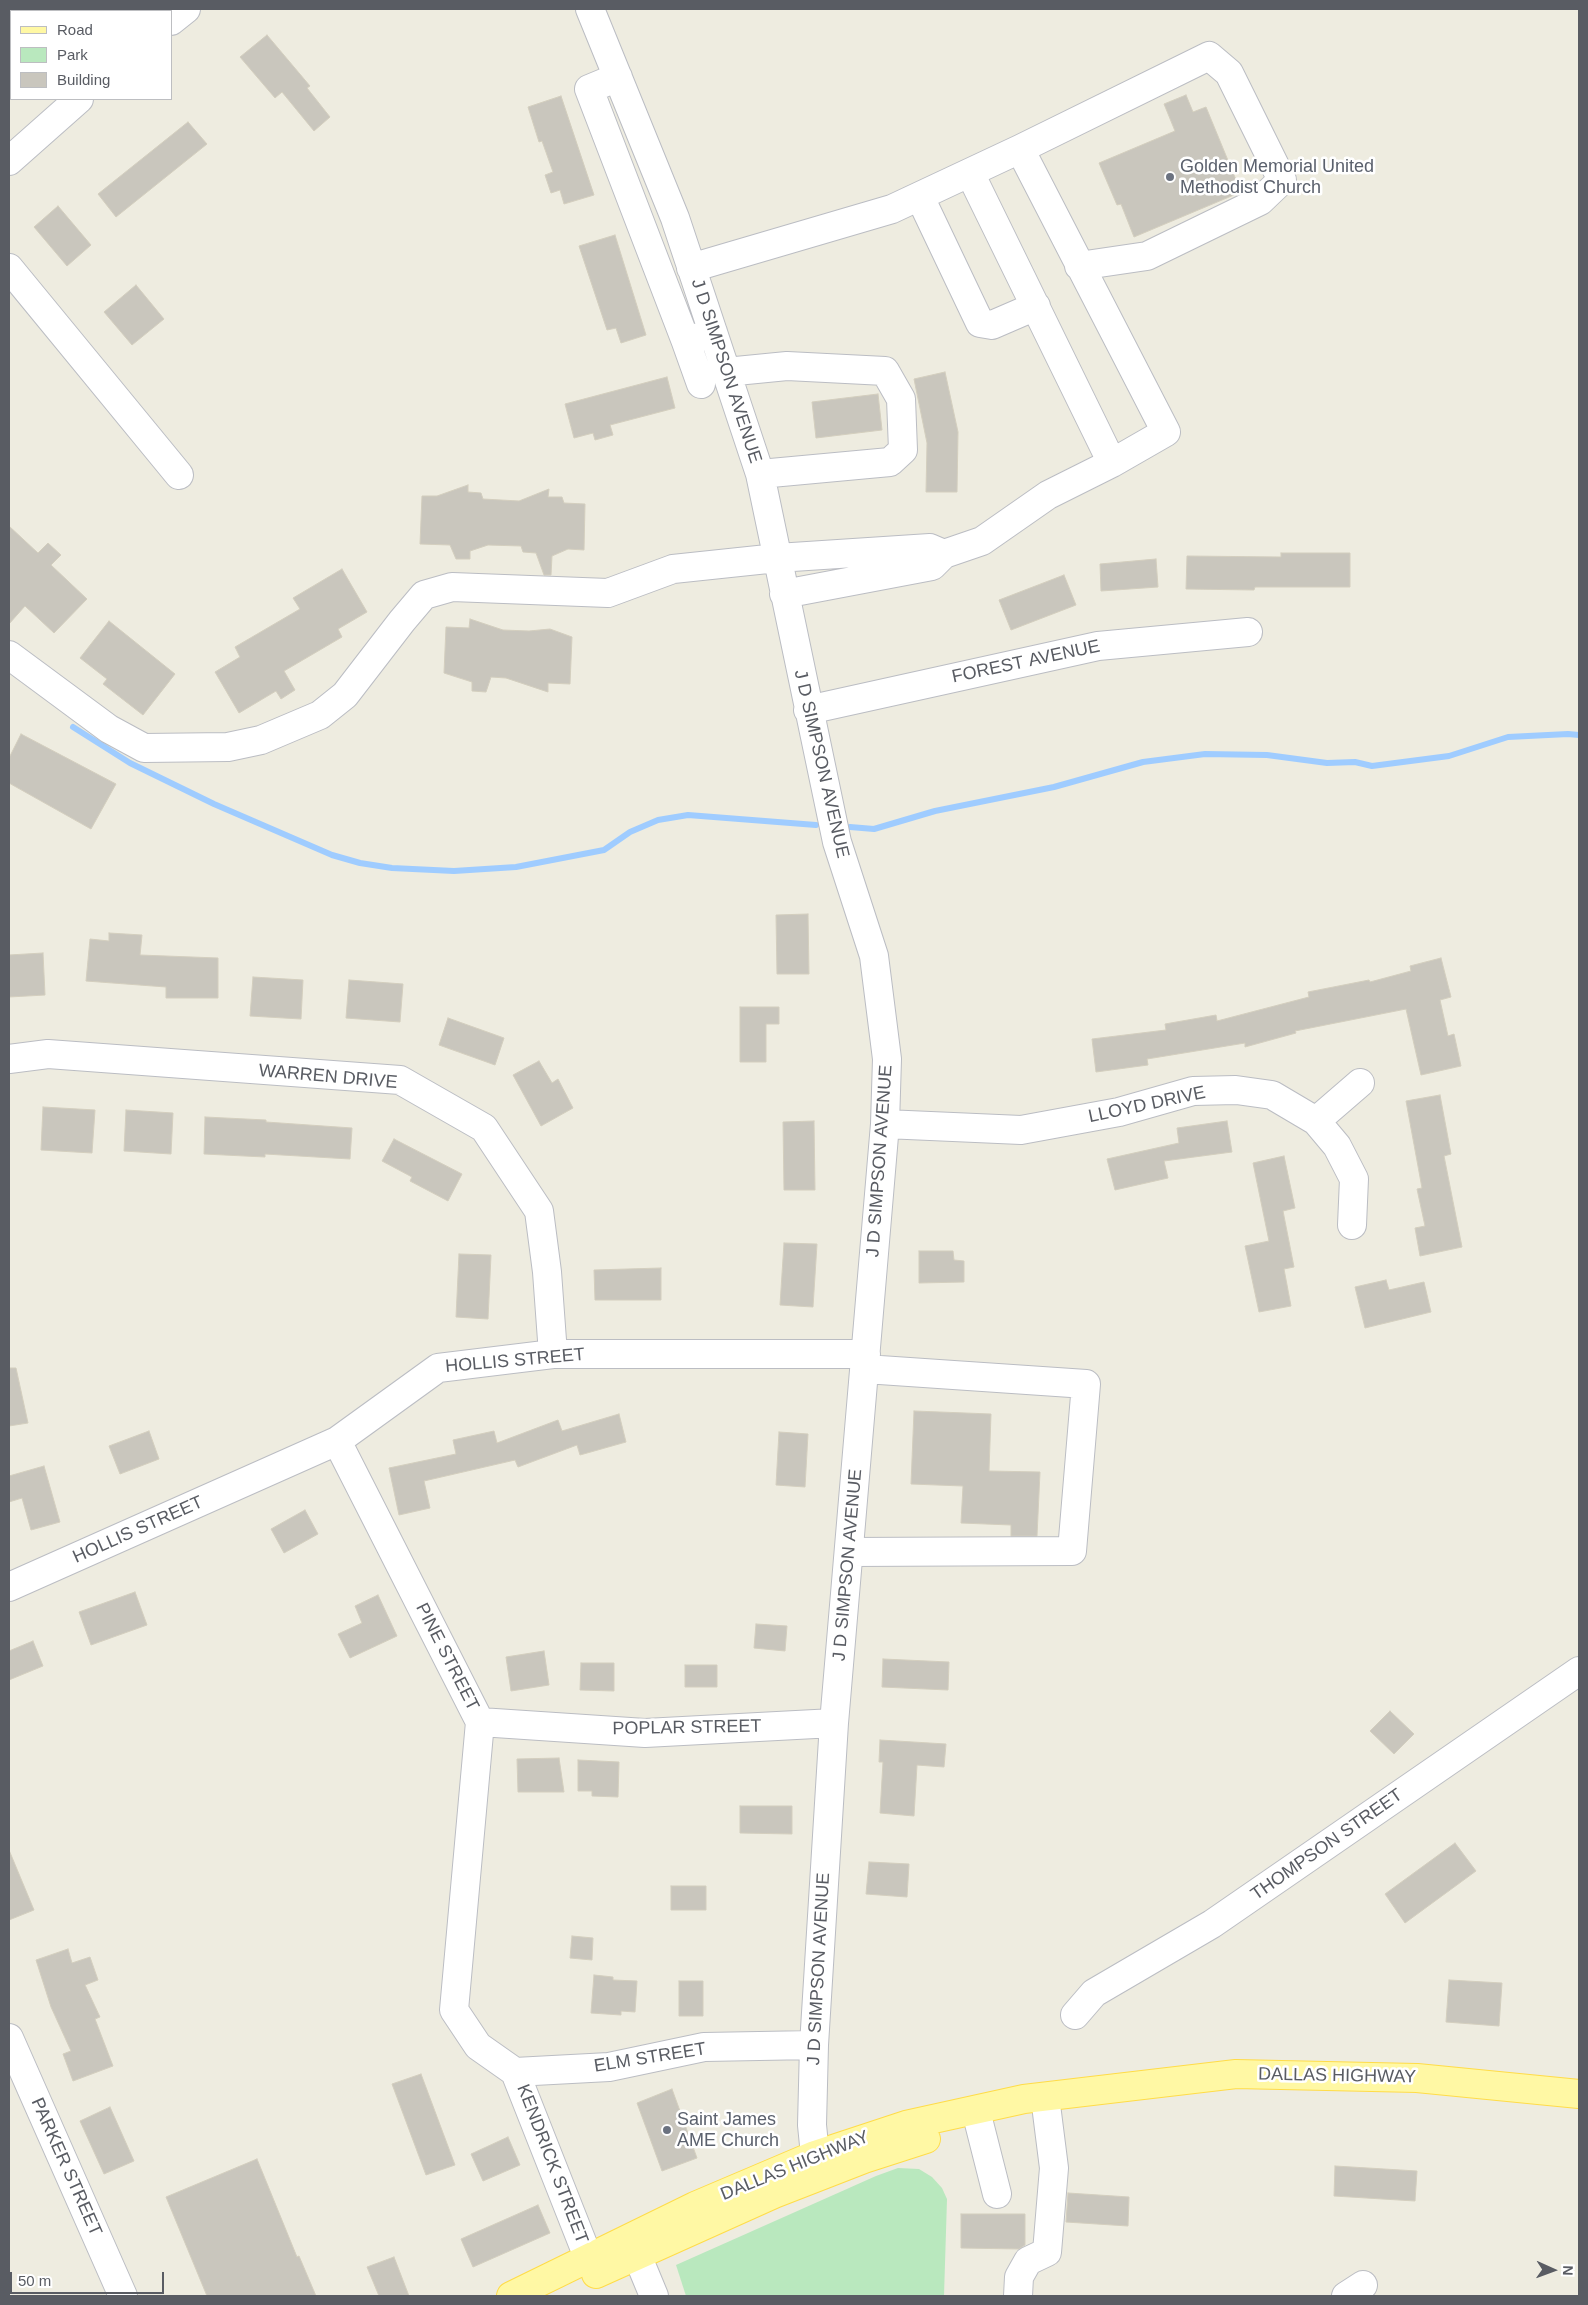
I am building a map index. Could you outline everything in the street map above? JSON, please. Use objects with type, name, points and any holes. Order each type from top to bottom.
[{"type":"main road","name":"DALLAS HIGHWAY","points":[[511,2296],[695,2206],[818,2165],[912,2143],[1045,2102],[1096,2092],[1236,2074],[1417,2078],[1579,2094]]},
{"type":"main road","name":"DALLAS HIGHWAY","points":[[545,2296],[637,2255],[818,2165],[906,2125],[1024,2099],[1045,2102]]},
{"type":"street","points":[[172,20],[186,9]]},
{"type":"street","name":"J D SIMPSON AVENUE","points":[[590,9],[675,218],[760,474],[836,842],[874,956],[887,1059],[885,1124],[834,1723],[814,2045],[812,2125],[818,2165]]},
{"type":"street","points":[[692,268],[892,209],[1020,149],[1209,56],[1229,73],[1282,180],[1260,201],[1147,256],[1079,266]]},
{"type":"street","points":[[618,78],[589,89],[701,384]]},
{"type":"street","points":[[9,161],[78,100]]},
{"type":"street","points":[[784,594],[932,566],[944,554],[982,541],[1048,495],[1112,463],[1166,432],[1020,149]]},
{"type":"street","points":[[970,173],[1112,463]]},
{"type":"street","points":[[920,197],[980,323],[992,325],[1036,306]]},
{"type":"street","points":[[9,268],[179,475]]},
{"type":"street","points":[[686,342],[713,332]]},
{"type":"street","points":[[726,372],[788,366],[885,372],[901,399],[903,450],[890,462],[760,474]]},
{"type":"street","points":[[9,655],[109,729],[144,748],[228,747],[261,740],[320,715],[345,695],[424,595],[452,587],[608,593],[674,568],[777,558],[930,548],[944,554]]},
{"type":"street","name":"FOREST AVENUE","points":[[808,710],[1098,646],[1248,632]]},
{"type":"street","name":"WARREN DRIVE","points":[[9,1059],[48,1054],[400,1080],[484,1128],[538,1211],[547,1272],[553,1354]]},
{"type":"street","points":[[1316,1121],[1360,1083]]},
{"type":"street","name":"LLOYD DRIVE","points":[[885,1124],[1021,1130],[1119,1112],[1192,1091],[1236,1090],[1272,1095],[1316,1121],[1337,1146],[1354,1179],[1352,1225]]},
{"type":"street","name":"HOLLIS STREET","points":[[9,1587],[337,1441],[438,1368],[553,1354],[866,1361],[1086,1384],[1072,1551],[849,1552]]},
{"type":"street","name":"PINE STREET","points":[[337,1441],[480,1722],[454,2010],[478,2046],[515,2072]]},
{"type":"street","name":"THOMPSON STREET","points":[[1075,2015],[1094,1993],[1212,1924],[1578,1674]]},
{"type":"street","name":"POPLAR STREET","points":[[480,1722],[645,1733],[834,1723]]},
{"type":"street","name":"ELM STREET","points":[[515,2072],[610,2067],[704,2047],[814,2045]]},
{"type":"street","name":"PARKER STREET","points":[[11,2050],[123,2296]]},
{"type":"street","name":"KENDRICK STREET","points":[[515,2072],[588,2257]]},
{"type":"street","points":[[1018,2296],[1019,2277],[1028,2261],[1047,2252],[1054,2168],[1045,2102]]},
{"type":"street","points":[[979,2123],[998,2194]]},
{"type":"street","points":[[637,2255],[654,2296]]},
{"type":"green space","points":[[898,2168],[919,2169],[932,2177],[942,2188],[947,2199],[944,2296],[686,2296],[676,2265]]},
{"type":"building","points":[[267,35],[310,86],[307,88],[330,117],[314,131],[282,92],[275,98],[240,57]]},
{"type":"building","name":"Golden Memorial United Methodist Church","points":[[1186,95],[1193,112],[1206,107],[1241,192],[1134,237],[1121,204],[1117,205],[1099,163],[1175,131],[1164,104]]},
{"type":"building","points":[[561,96],[594,195],[564,204],[560,190],[551,193],[545,175],[553,172],[542,141],[539,142],[528,107]]},
{"type":"building","points":[[188,122],[207,144],[116,217],[98,194]]},
{"type":"building","points":[[58,206],[91,245],[67,266],[34,227]]},
{"type":"building","points":[[615,235],[646,335],[621,343],[616,328],[607,330],[579,246]]},
{"type":"building","points":[[136,285],[164,319],[132,345],[104,312]]},
{"type":"building","points":[[945,372],[958,432],[957,492],[926,492],[927,443],[914,379]]},
{"type":"building","points":[[667,377],[675,408],[610,425],[613,435],[595,440],[593,433],[574,438],[565,404]]},
{"type":"building","points":[[878,394],[882,430],[816,438],[812,402]]},
{"type":"building","points":[[468,485],[468,492],[481,493],[483,499],[519,501],[549,489],[548,497],[562,497],[564,503],[585,504],[584,550],[568,549],[552,556],[551,575],[544,575],[536,553],[523,552],[521,546],[488,545],[470,551],[470,559],[456,559],[450,545],[420,544],[422,496],[437,496]]},
{"type":"building","points":[[9,526],[38,553],[48,543],[61,555],[51,565],[87,599],[54,633],[25,606],[9,624]]},
{"type":"building","points":[[1281,553],[1350,553],[1350,587],[1255,587],[1254,590],[1186,589],[1187,556],[1281,557]]},
{"type":"building","points":[[1156,559],[1158,587],[1101,591],[1100,564]]},
{"type":"building","points":[[342,569],[367,612],[338,629],[342,637],[284,671],[295,690],[281,699],[276,691],[239,713],[215,672],[240,657],[235,647],[300,609],[293,598]]},
{"type":"building","points":[[1064,575],[1076,605],[1011,630],[999,600]]},
{"type":"building","points":[[470,619],[503,630],[529,631],[550,629],[572,637],[570,684],[548,683],[548,692],[506,678],[491,677],[486,692],[472,691],[472,682],[444,673],[446,627],[469,628]]},
{"type":"building","points":[[109,621],[175,674],[143,715],[103,684],[107,679],[80,658]]},
{"type":"building","points":[[21,734],[116,784],[91,829],[9,783],[9,758]]},
{"type":"building","points":[[808,914],[809,974],[777,974],[776,915]]},
{"type":"building","points":[[109,933],[142,935],[140,955],[218,958],[218,998],[166,998],[166,987],[86,981],[90,939],[109,941]]},
{"type":"building","points":[[43,953],[45,995],[9,997],[9,955]]},
{"type":"building","points":[[1441,958],[1451,997],[1440,1000],[1448,1036],[1454,1034],[1461,1066],[1421,1075],[1406,1009],[1295,1031],[1296,1033],[1245,1047],[1245,1043],[1147,1059],[1148,1065],[1096,1072],[1092,1039],[1166,1030],[1165,1024],[1216,1015],[1217,1021],[1309,997],[1308,992],[1369,980],[1370,982],[1411,971],[1410,966]]},
{"type":"building","points":[[253,977],[303,980],[301,1019],[250,1016]]},
{"type":"building","points":[[349,980],[403,984],[400,1022],[346,1018]]},
{"type":"building","points":[[740,1007],[779,1007],[779,1024],[766,1024],[766,1062],[740,1062]]},
{"type":"building","points":[[448,1018],[504,1038],[495,1065],[439,1045]]},
{"type":"building","points":[[539,1061],[552,1083],[558,1079],[573,1108],[541,1126],[513,1075]]},
{"type":"building","points":[[1440,1095],[1451,1154],[1444,1156],[1462,1247],[1420,1256],[1415,1228],[1425,1226],[1417,1189],[1422,1188],[1406,1101]]},
{"type":"building","points":[[43,1107],[95,1110],[92,1153],[41,1150]]},
{"type":"building","points":[[126,1110],[173,1113],[171,1154],[124,1151]]},
{"type":"building","points":[[205,1117],[266,1120],[266,1122],[352,1128],[350,1159],[265,1154],[265,1157],[204,1154]]},
{"type":"building","points":[[814,1121],[815,1190],[784,1190],[783,1122]]},
{"type":"building","points":[[1227,1121],[1232,1152],[1164,1161],[1168,1178],[1115,1190],[1107,1159],[1179,1143],[1177,1128]]},
{"type":"building","points":[[394,1139],[462,1174],[448,1201],[410,1181],[412,1177],[382,1161]]},
{"type":"building","points":[[1284,1156],[1295,1208],[1283,1211],[1294,1267],[1284,1269],[1291,1306],[1259,1312],[1245,1246],[1269,1241],[1253,1163]]},
{"type":"building","points":[[784,1243],[817,1244],[813,1307],[780,1305]]},
{"type":"building","points":[[919,1251],[953,1251],[954,1260],[964,1261],[964,1282],[919,1283]]},
{"type":"building","points":[[459,1254],[491,1255],[488,1319],[456,1317]]},
{"type":"building","points":[[661,1268],[661,1300],[595,1300],[594,1270]]},
{"type":"building","points":[[1386,1280],[1389,1290],[1424,1282],[1431,1312],[1365,1328],[1355,1287]]},
{"type":"building","points":[[9,1368],[16,1368],[28,1423],[9,1426]]},
{"type":"building","points":[[914,1411],[991,1414],[989,1471],[1040,1472],[1037,1536],[1011,1536],[1011,1525],[961,1523],[963,1486],[911,1484]]},
{"type":"building","points":[[619,1414],[626,1442],[580,1455],[577,1445],[518,1467],[515,1460],[424,1481],[430,1508],[399,1515],[389,1468],[456,1454],[453,1440],[494,1431],[497,1443],[558,1420],[562,1431]]},
{"type":"building","points":[[149,1431],[159,1459],[120,1474],[109,1446]]},
{"type":"building","points":[[779,1432],[808,1434],[805,1487],[776,1485]]},
{"type":"building","points":[[44,1466],[60,1522],[31,1530],[22,1498],[9,1502],[9,1476]]},
{"type":"building","points":[[305,1510],[318,1534],[284,1553],[271,1529]]},
{"type":"building","points":[[135,1592],[147,1625],[91,1645],[79,1612]]},
{"type":"building","points":[[378,1595],[397,1636],[350,1658],[338,1634],[362,1623],[355,1606]]},
{"type":"building","points":[[756,1624],[787,1626],[785,1651],[754,1648]]},
{"type":"building","points":[[33,1641],[43,1666],[9,1680],[9,1651]]},
{"type":"building","points":[[544,1651],[549,1685],[511,1691],[506,1657]]},
{"type":"building","points":[[883,1659],[949,1662],[948,1690],[882,1687]]},
{"type":"building","points":[[581,1663],[614,1663],[614,1691],[580,1690]]},
{"type":"building","points":[[685,1665],[717,1665],[717,1687],[685,1687]]},
{"type":"building","points":[[1390,1711],[1414,1734],[1394,1754],[1370,1731]]},
{"type":"building","points":[[880,1740],[946,1744],[944,1767],[917,1765],[914,1816],[880,1813],[883,1762],[879,1762]]},
{"type":"building","points":[[559,1758],[564,1792],[518,1792],[517,1759]]},
{"type":"building","points":[[578,1760],[619,1762],[618,1797],[592,1796],[592,1791],[578,1791]]},
{"type":"building","points":[[740,1806],[792,1806],[792,1834],[740,1833]]},
{"type":"building","points":[[1455,1843],[1476,1871],[1405,1923],[1385,1894]]},
{"type":"building","points":[[9,1850],[34,1910],[9,1920]]},
{"type":"building","points":[[869,1862],[909,1864],[907,1897],[866,1894]]},
{"type":"building","points":[[671,1886],[706,1886],[706,1910],[671,1910]]},
{"type":"building","points":[[572,1936],[593,1938],[592,1960],[570,1958]]},
{"type":"building","points":[[68,1949],[72,1963],[90,1957],[98,1980],[85,1985],[100,2017],[95,2019],[113,2066],[73,2081],[63,2054],[71,2051],[51,2007],[36,1960]]},
{"type":"building","points":[[594,1975],[613,1977],[613,1980],[637,1981],[635,2012],[621,2011],[621,2015],[591,2013]]},
{"type":"building","points":[[1449,1980],[1502,1983],[1499,2026],[1446,2022]]},
{"type":"building","points":[[679,1981],[703,1981],[703,2016],[679,2016]]},
{"type":"building","points":[[421,2074],[455,2165],[426,2175],[392,2084]]},
{"type":"building","name":"Saint James AME Church","points":[[672,2089],[697,2158],[662,2171],[637,2103]]},
{"type":"building","points":[[110,2107],[134,2161],[104,2174],[80,2121]]},
{"type":"building","points":[[508,2137],[520,2165],[483,2181],[471,2154]]},
{"type":"building","points":[[257,2159],[297,2257],[299,2256],[316,2296],[207,2296],[166,2197]]},
{"type":"building","points":[[1335,2166],[1417,2171],[1415,2201],[1334,2196]]},
{"type":"building","points":[[1068,2193],[1129,2197],[1128,2226],[1066,2222]]},
{"type":"building","points":[[538,2205],[550,2233],[473,2267],[461,2239]]},
{"type":"building","points":[[961,2214],[1025,2214],[1025,2245],[1019,2249],[961,2248]]},
{"type":"building","points":[[394,2257],[409,2296],[379,2296],[367,2267]]},
{"type":"waterway","points":[[73,727],[130,763],[214,804],[332,855],[360,863],[392,868],[454,871],[516,867],[604,850],[630,832],[658,820],[688,815],[816,825]]},
{"type":"waterway","points":[[850,827],[874,829],[935,811],[1054,787],[1143,762],[1205,754],[1267,755],[1327,763],[1355,762],[1372,766],[1449,756],[1508,737],[1579,735]]},
{"type":"place","name":"Golden Memorial United Methodist Church","points":[[1170,177]]},
{"type":"place","name":"Saint James AME Church","points":[[667,2130]]}]
